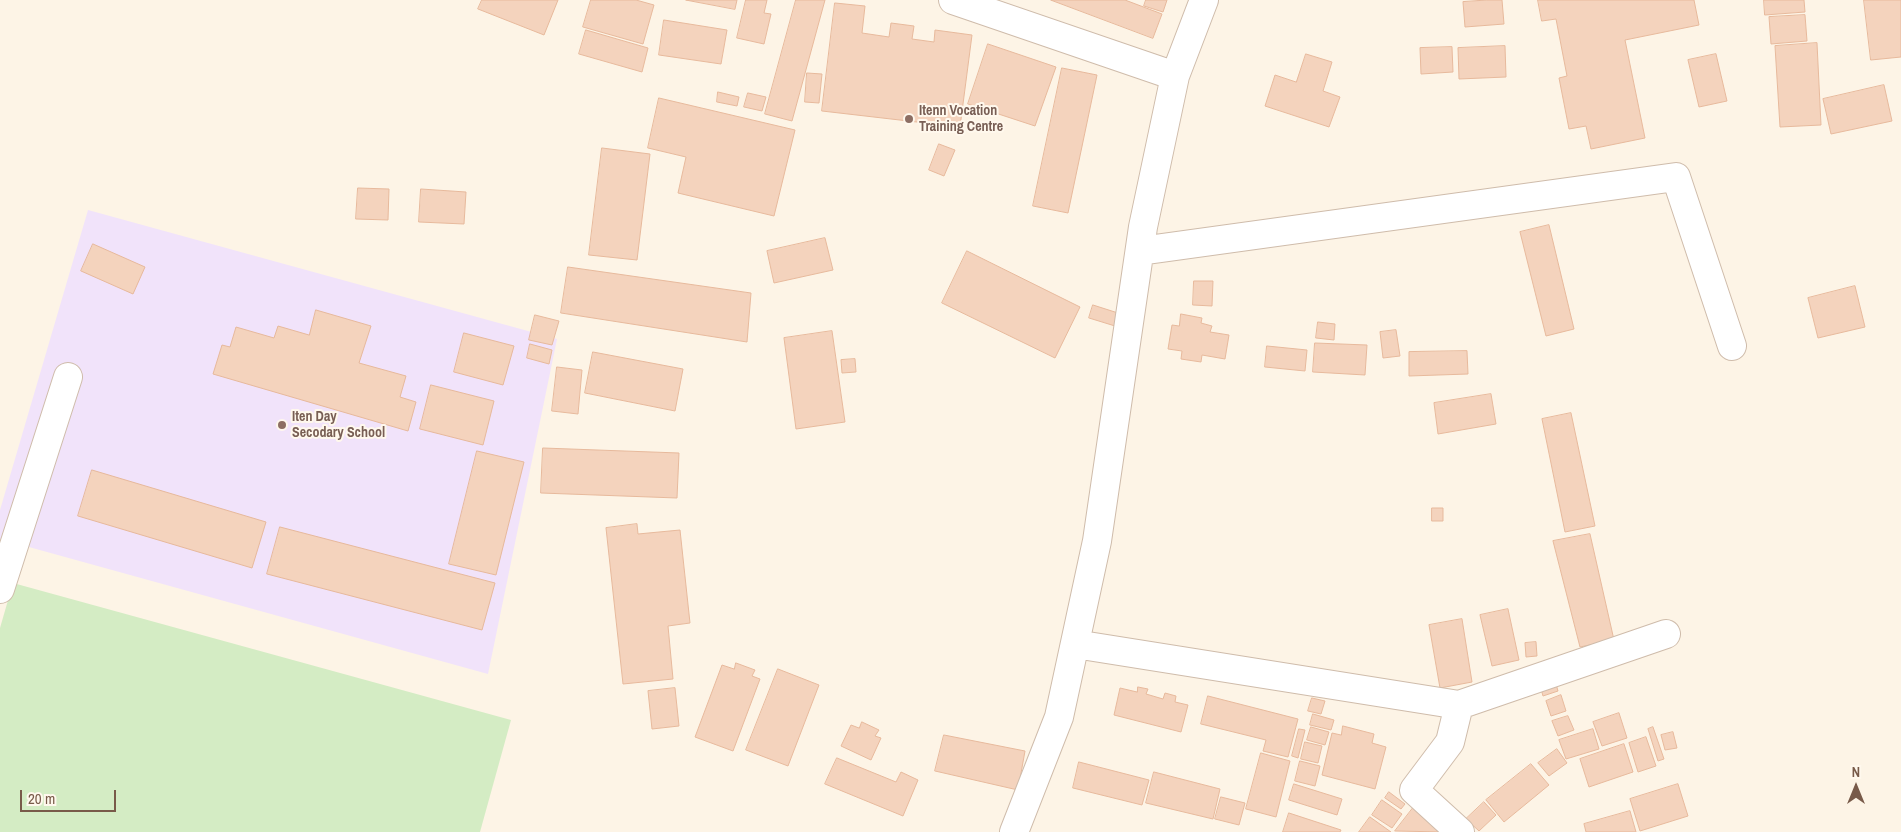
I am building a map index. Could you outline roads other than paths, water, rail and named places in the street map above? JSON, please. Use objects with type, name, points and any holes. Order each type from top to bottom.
[{"type":"street","points":[[953,0],[1175,76]]},
{"type":"street","points":[[1014,832],[1059,717],[1097,541],[1143,227],[1175,76],[1204,0]]},
{"type":"street","points":[[1140,251],[1676,177],[1732,346]]},
{"type":"street","points":[[0,589],[68,377]]},
{"type":"street","points":[[1075,644],[1459,705],[1666,634]]},
{"type":"street","points":[[1459,705],[1450,742],[1414,790],[1460,832]]},
{"type":"place","name":"Itenn Vocation Training Centre","points":[[909,119]]},
{"type":"place","name":"Iten Day Secodary School","points":[[282,425]]}]
